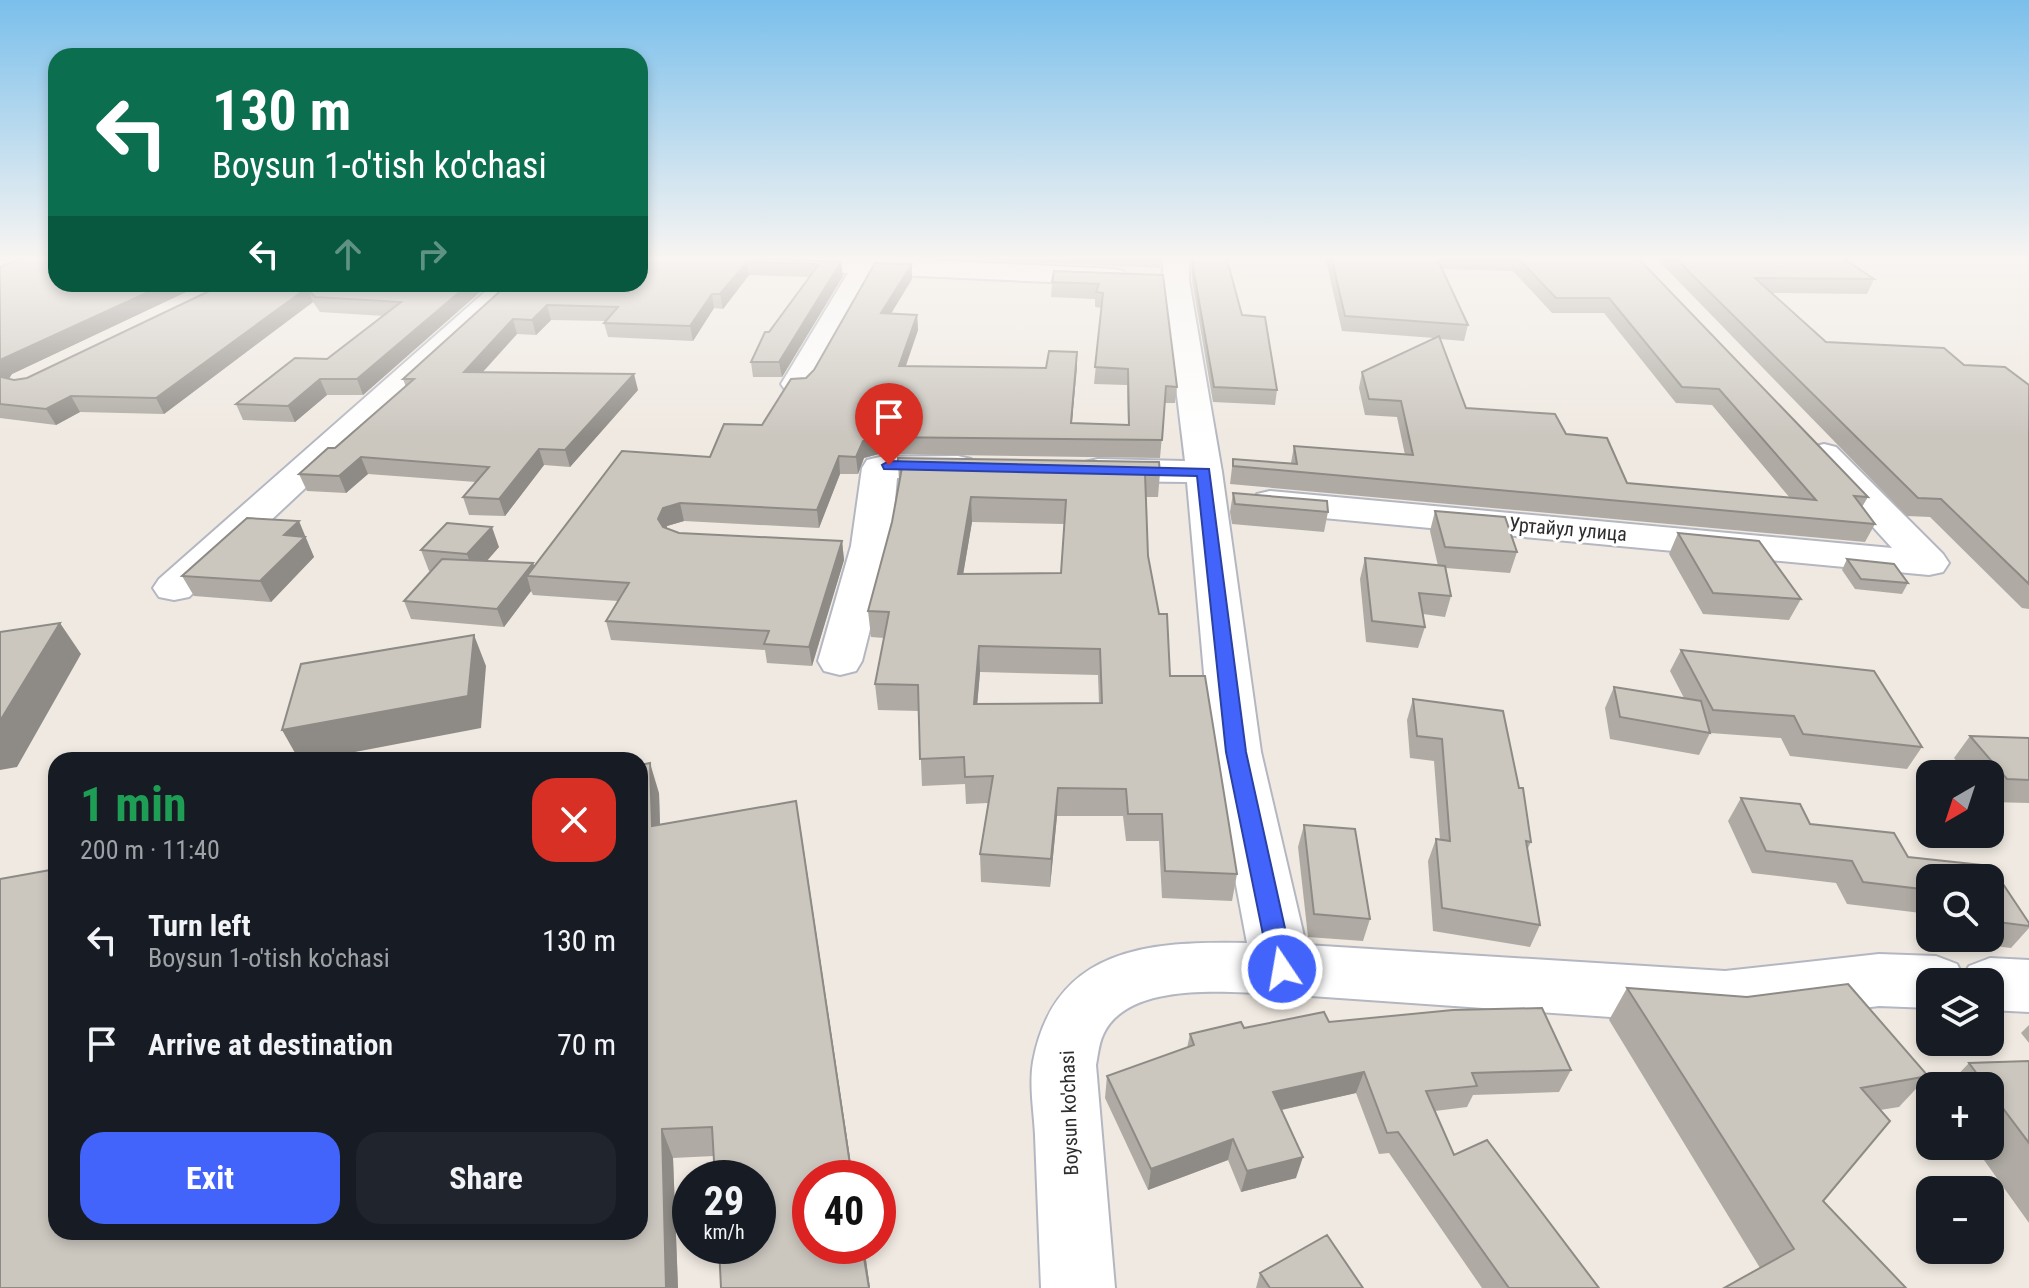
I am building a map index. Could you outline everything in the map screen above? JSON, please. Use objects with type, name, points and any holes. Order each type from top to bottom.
[{"type":"street","points":[[174,588],[475,316]]},
{"type":"street","points":[[797,384],[836,316]]},
{"type":"street","points":[[1182,316],[1236,752],[1282,969]]},
{"type":"street","name":"Уртайул улица","points":[[1062,469],[1929,563],[1799,429]]},
{"type":"street","points":[[840,661],[855,545],[880,468],[999,468]]},
{"type":"street","name":"Boysun ko'chasi","points":[[1078,1288],[1064,1065],[1066,1045],[1079,1017],[1100,994],[1117,983],[1155,969],[1282,969],[1725,998],[1879,980],[1916,981]]},
{"type":"street","points":[[2004,985],[2029,986]]},
{"type":"building","points":[[0,316],[96,316],[2,359],[0,362]]},
{"type":"building","points":[[157,316],[268,316],[156,398],[71,396],[46,409],[0,404],[0,375],[14,380],[27,378]]},
{"type":"building","points":[[383,316],[431,316],[357,379],[320,379],[288,406],[236,404],[295,358],[327,359]]},
{"type":"building","points":[[473,316],[536,316],[532,320],[513,319],[464,372],[634,374],[565,450],[539,449],[499,499],[463,497],[489,467],[361,457],[339,476],[299,474],[328,448],[335,448],[414,379],[403,379]]},
{"type":"building","points":[[610,316],[697,316],[690,326],[604,323]]},
{"type":"building","points":[[781,316],[807,316],[779,362],[751,362],[765,332],[769,332]]},
{"type":"building","points":[[845,316],[917,316],[899,366],[1046,368],[1049,351],[1077,352],[1071,423],[1129,425],[1128,369],[1095,367],[1101,316],[1168,316],[1177,387],[1166,386],[1162,440],[878,437],[863,441],[856,457],[839,456],[817,510],[680,503],[663,508],[658,519],[663,527],[679,533],[842,541],[809,647],[764,644],[769,631],[606,621],[629,583],[527,576],[622,451],[710,457],[724,424],[762,425],[791,379],[806,378],[814,370]]},
{"type":"building","points":[[1202,316],[1265,317],[1277,390],[1214,387]]},
{"type":"building","points":[[1346,316],[1464,316],[1468,325]]},
{"type":"building","points":[[1624,316],[1694,316],[1868,497],[1854,496],[1875,524],[1233,466],[1233,459],[1297,464],[1294,446],[1413,455],[1401,401],[1369,399],[1362,372],[1439,336],[1466,408],[1555,414],[1566,434],[1607,438],[1627,483],[1816,500],[1719,389],[1682,387]]},
{"type":"building","points":[[1734,316],[1797,316],[1826,342],[1944,348],[1964,365],[2005,367],[2029,385],[2029,584],[1941,499],[1918,498]]},
{"type":"building","points":[[898,458],[1159,462],[1160,473],[1145,473],[1148,556],[1159,614],[1167,614],[1170,676],[1205,676],[1237,874],[1165,871],[1162,814],[1128,814],[1126,789],[1058,788],[1051,859],[980,854],[993,776],[965,777],[964,757],[920,759],[918,685],[875,684],[889,612],[868,611],[892,522],[903,462],[898,462]],"holes":[[[971,497],[1066,500],[1061,573],[958,574]],[[979,646],[1100,649],[1102,703],[974,704]]]},
{"type":"building","points":[[1233,493],[1327,501],[1328,512],[1235,504]]},
{"type":"building","points":[[1435,511],[1505,517],[1517,552],[1445,547]]},
{"type":"building","points":[[247,518],[299,521],[284,535],[305,537],[260,581],[182,576]]},
{"type":"building","points":[[447,523],[492,527],[467,554],[421,550]]},
{"type":"building","points":[[1678,533],[1759,541],[1801,599],[1713,593]]},
{"type":"building","points":[[1365,558],[1445,566],[1451,596],[1419,593],[1425,627],[1372,621]]},
{"type":"building","points":[[442,559],[533,563],[497,609],[404,601]]},
{"type":"building","points":[[1847,559],[1894,564],[1908,583],[1861,579]]},
{"type":"building","points":[[60,623],[0,721],[0,632]]},
{"type":"building","points":[[474,635],[468,696],[282,730],[301,664]]},
{"type":"building","points":[[1681,650],[1874,671],[1922,747],[1803,734],[1794,716],[1713,710]]},
{"type":"building","points":[[1614,687],[1701,701],[1710,733],[1620,717]]},
{"type":"building","points":[[1413,699],[1503,711],[1519,788],[1523,788],[1531,842],[1526,841],[1540,925],[1442,908],[1436,839],[1450,841],[1442,739],[1417,736]]},
{"type":"building","points":[[1970,736],[2029,738],[2029,780],[2007,779],[2004,776],[2004,760],[1991,760]]},
{"type":"building","points":[[648,763],[652,826],[796,801],[849,1160],[792,1160],[792,1264],[865,1264],[869,1288],[721,1288],[720,1264],[776,1264],[776,1160],[714,1160],[712,1127],[662,1129],[666,1288],[0,1288],[0,879],[48,870],[48,1240],[648,1240]]},
{"type":"building","points":[[1741,798],[1800,804],[1810,824],[1894,833],[1908,857],[1973,864],[1916,864],[1916,888],[1863,882],[1852,861],[1766,851]]},
{"type":"building","points":[[1304,825],[1355,829],[1370,919],[1314,914]]},
{"type":"building","points":[[2004,886],[2029,923],[2029,926],[2004,923]]},
{"type":"building","points":[[1848,984],[1925,1072],[1916,1072],[1916,1078],[1861,1088],[1890,1121],[1823,1201],[1906,1288],[1724,1288],[1794,1249],[1627,988],[1747,997]]},
{"type":"building","points":[[1542,1008],[1571,1070],[1472,1073],[1477,1086],[1426,1091],[1454,1155],[1487,1140],[1599,1288],[1509,1288],[1398,1132],[1387,1133],[1364,1072],[1273,1092],[1303,1157],[1247,1171],[1233,1139],[1151,1169],[1107,1076],[1194,1045],[1190,1034],[1241,1022],[1244,1028],[1324,1012],[1329,1022],[1453,1010]]},
{"type":"building","points":[[2029,1061],[2029,1143],[2004,1110],[2004,1072],[1976,1072],[1969,1063]]},
{"type":"building","points":[[1327,1235],[1363,1288],[1270,1288],[1260,1273]]},
{"type":"route","points":[[889,465],[1204,472],[1236,752],[1282,969]]}]
